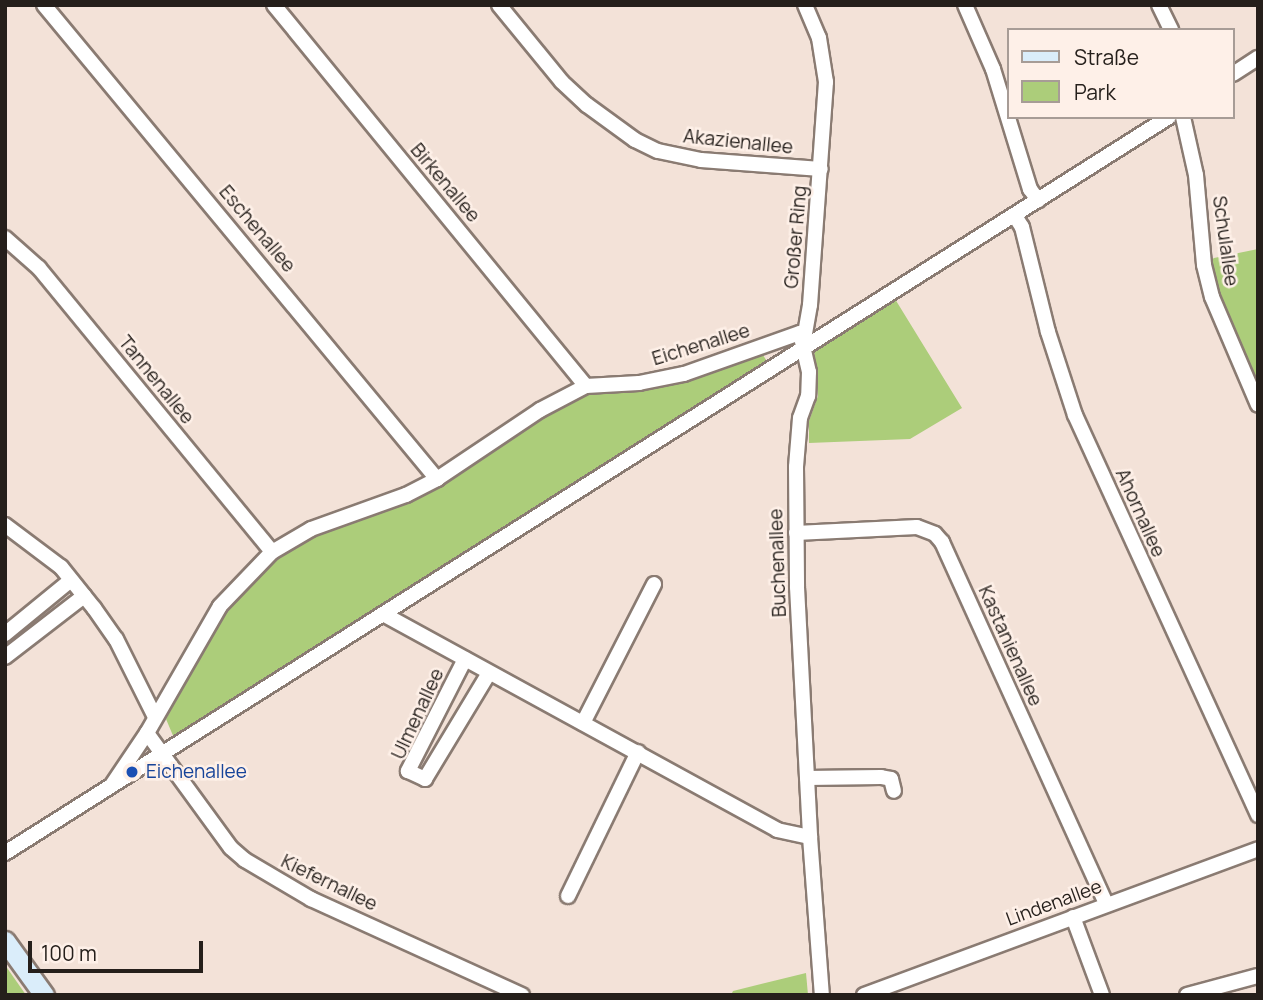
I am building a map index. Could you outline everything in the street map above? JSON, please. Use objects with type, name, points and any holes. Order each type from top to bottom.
[{"type":"main road","points":[[5,941],[44,995]]},
{"type":"street","name":"Eschenallee","points":[[44,5],[437,479]]},
{"type":"street","name":"Birkenallee","points":[[274,5],[586,386]]},
{"type":"street","name":"Akazienallee","points":[[499,5],[562,82],[587,105],[635,140],[659,151],[702,160],[821,169]]},
{"type":"street","name":"Großer Ring","points":[[802,350],[810,305],[821,169],[825,62],[819,38],[804,5]]},
{"type":"street","points":[[965,5],[989,59],[1007,116]]},
{"type":"street","points":[[1159,5],[1170,28]]},
{"type":"street","points":[[1235,73],[1258,58]]},
{"type":"street","points":[[1008,119],[1030,189],[1038,200]]},
{"type":"street","name":"Eichenallee","points":[[5,852],[385,615],[1166,119]]},
{"type":"street","name":"Schulallee","points":[[1183,119],[1196,175],[1204,265],[1212,297],[1258,405]]},
{"type":"street","name":"Ahornallee","points":[[1015,216],[1022,227],[1048,332],[1075,415],[1258,816]]},
{"type":"street","name":"Tannenallee","points":[[5,238],[39,268],[272,552]]},
{"type":"street","name":"Eichenallee","points":[[112,785],[147,733],[220,606],[272,552],[311,529],[406,495],[437,479],[540,410],[586,386],[639,383],[684,374],[800,333],[802,350]]},
{"type":"street","name":"Buchenallee","points":[[802,350],[809,372],[808,396],[797,441],[796,533],[810,836],[821,995]]},
{"type":"street","points":[[5,525],[50,557],[71,580],[116,639],[155,718]]},
{"type":"street","name":"Kastanienallee","points":[[796,533],[918,527],[935,534],[942,542],[1106,904]]},
{"type":"street","points":[[5,634],[71,580]]},
{"type":"street","points":[[583,723],[654,584]]},
{"type":"street","points":[[5,657],[84,597]]},
{"type":"street","name":"Ulmenallee","points":[[385,615],[777,830],[810,836]]},
{"type":"street","name":"Ulmenallee","points":[[465,659],[408,771],[425,779],[489,673]]},
{"type":"street","points":[[147,733],[163,752]]},
{"type":"street","name":"Kiefernallee","points":[[163,752],[231,848],[259,870],[311,899],[522,995]]},
{"type":"street","points":[[568,896],[638,752]]},
{"type":"street","points":[[807,778],[881,777],[891,779],[894,791]]},
{"type":"street","name":"Lindenallee","points":[[864,995],[1258,849]]},
{"type":"street","points":[[1073,917],[1102,995]]},
{"type":"street","points":[[1187,995],[1258,976]]},
{"type":"green space","points":[[1258,249],[1258,405],[1204,265],[1214,258]]},
{"type":"green space","points":[[895,299],[962,408],[910,439],[809,443],[809,421],[818,396],[814,351]]},
{"type":"green space","points":[[761,352],[768,363],[174,738],[166,719],[225,612],[251,581],[284,553],[322,532],[392,507],[573,398]]},
{"type":"green space","points":[[5,965],[26,995],[5,995]]},
{"type":"green space","points":[[806,973],[808,995],[731,995],[733,991]]},
{"type":"place","name":"Eichenallee","points":[[132,772]]}]
